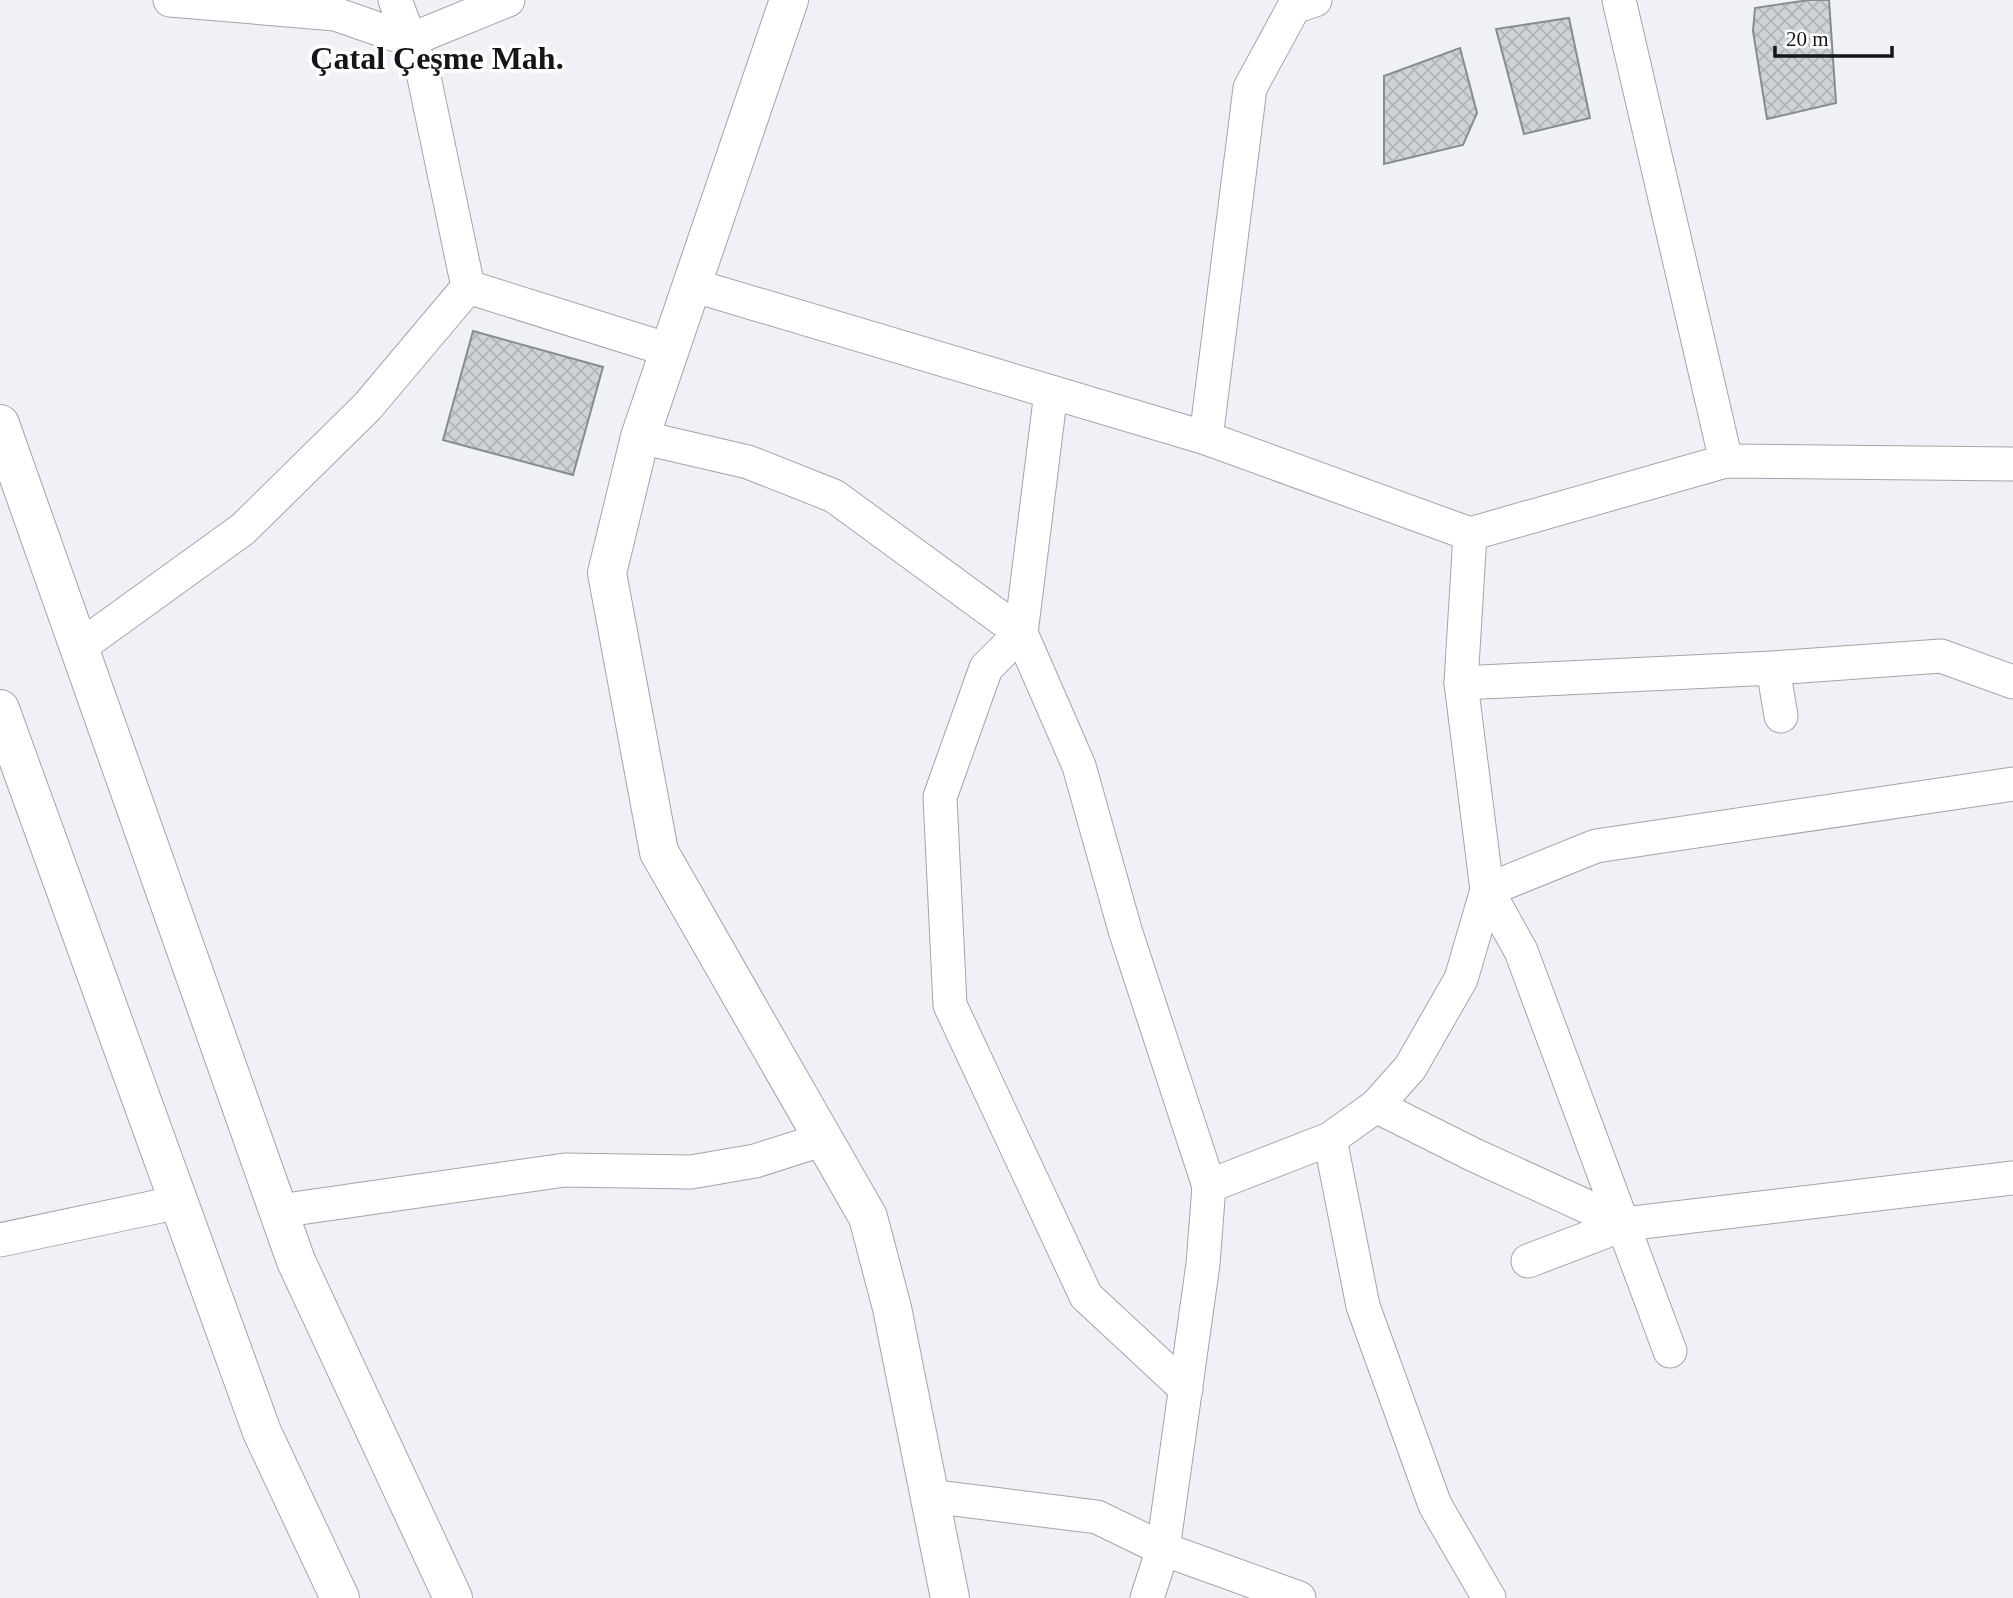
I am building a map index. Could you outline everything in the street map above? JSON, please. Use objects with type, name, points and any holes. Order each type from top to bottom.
[{"type":"street","points":[[170,0],[335,14],[410,40],[508,0]]},
{"type":"street","points":[[395,0],[425,77],[468,286]]},
{"type":"street","points":[[789,0],[640,437],[607,573],[659,852],[868,1217],[892,1308],[950,1598]]},
{"type":"street","points":[[1619,0],[1726,461]]},
{"type":"street","points":[[1206,438],[1250,88],[1299,2]]},
{"type":"street","points":[[692,285],[1206,438],[1470,534],[1726,461],[2013,464]]},
{"type":"street","points":[[468,286],[669,350]]},
{"type":"street","points":[[80,646],[243,529],[367,407],[468,286]]},
{"type":"street","points":[[1051,392],[1021,632],[1079,766],[1125,930],[1209,1186],[1203,1264],[1163,1549],[1147,1598]]},
{"type":"street","points":[[0,424],[296,1261],[453,1598]]},
{"type":"street","points":[[640,437],[748,462],[834,496],[1021,632]]},
{"type":"street","points":[[1470,534],[1461,683],[1487,890],[1521,951],[1625,1224],[1670,1351]]},
{"type":"street","points":[[1021,632],[986,668],[940,797],[950,1005],[1086,1296],[1186,1389]]},
{"type":"street","points":[[1461,683],[1773,668],[1941,656],[2013,682]]},
{"type":"street","points":[[1773,668],[1781,716]]},
{"type":"street","points":[[0,709],[262,1432],[340,1598]]},
{"type":"street","points":[[1487,890],[1596,846],[2013,784]]},
{"type":"street","points":[[1209,1186],[1330,1139],[1376,1106],[1410,1068],[1461,979],[1487,890]]},
{"type":"street","points":[[1376,1106],[1474,1155],[1625,1224]]},
{"type":"street","points":[[278,1211],[565,1170],[691,1172],[755,1161],[824,1139]]},
{"type":"street","points":[[1330,1139],[1363,1306],[1435,1505],[1489,1598]]},
{"type":"street","points":[[1528,1261],[1625,1224],[2013,1178]]},
{"type":"street","points":[[0,1240],[179,1202]]},
{"type":"street","points":[[930,1496],[1097,1517],[1163,1549],[1299,1598]]},
{"type":"building","points":[[1809,0],[1829,0],[1836,103],[1767,119],[1753,31],[1755,8]]},
{"type":"building","points":[[1569,18],[1590,118],[1524,134],[1496,29]]},
{"type":"building","points":[[1460,48],[1477,113],[1463,145],[1384,164],[1384,76]]},
{"type":"building","points":[[473,331],[603,367],[573,475],[443,440]]},
{"type":"district","name":"Çatal Çeşme Mah.","points":[[437,58]]}]
